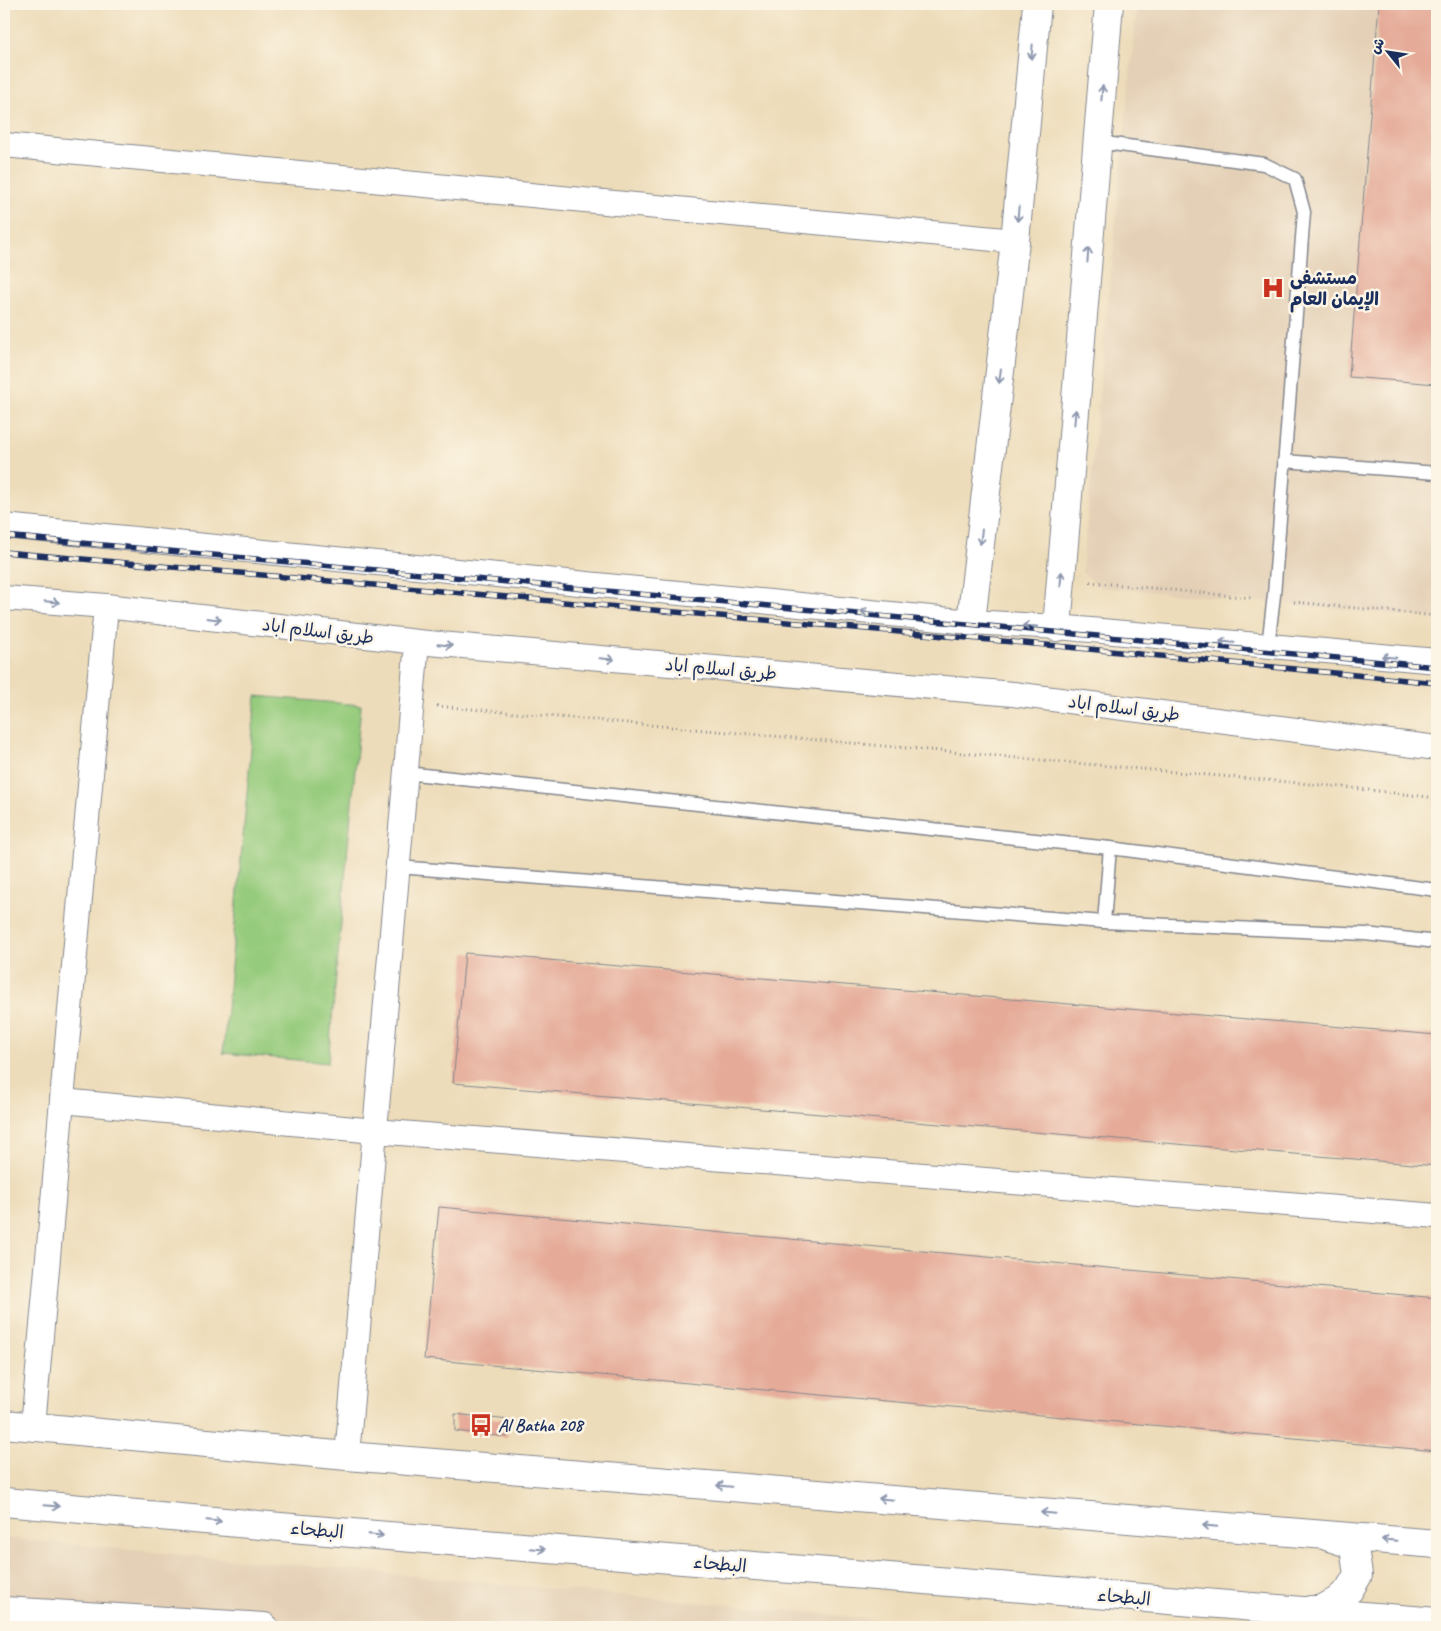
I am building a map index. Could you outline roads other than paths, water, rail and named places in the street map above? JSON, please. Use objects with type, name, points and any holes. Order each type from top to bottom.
[{"type":"main road","points":[[971,622],[1015,241],[1037,4]]},
{"type":"main road","points":[[1057,627],[1109,4]]},
{"type":"main road","points":[[4,1424],[348,1456],[1437,1544]]},
{"type":"main road","name":"البطحاء","points":[[4,1502],[313,1530],[1437,1622]]},
{"type":"main road","points":[[1297,1611],[1321,1610],[1337,1601],[1349,1590],[1358,1575],[1354,1548],[1348,1542],[1323,1535]]},
{"type":"main road","points":[[4,1611],[264,1627]]},
{"type":"street","points":[[4,145],[1015,241]]},
{"type":"street","points":[[4,526],[971,622],[1057,627],[1437,661]]},
{"type":"street","name":"طريق اسلام اباد","points":[[4,598],[106,606],[417,642],[1013,694],[1437,748]]},
{"type":"street","points":[[33,1426],[106,606]]},
{"type":"street","points":[[348,1456],[417,642]]},
{"type":"street","points":[[62,1101],[375,1131],[1437,1216]]},
{"type":"lane","points":[[1098,142],[1264,164],[1295,179],[1304,212],[1274,600],[1268,646]]},
{"type":"lane","points":[[1284,461],[1437,473]]},
{"type":"lane","points":[[405,773],[1110,848],[1437,890]]},
{"type":"lane","points":[[1104,922],[1110,848]]},
{"type":"lane","points":[[398,867],[1104,922],[1364,934],[1437,942]]},
{"type":"railway","points":[[4,536],[1437,667]]},
{"type":"railway","points":[[4,552],[1068,647],[1437,683]]},
{"type":"place","name":"مستشفى الإيمان العام","points":[[1273,288]]},
{"type":"place","name":"Al Batha 208","points":[[481,1425]]}]
